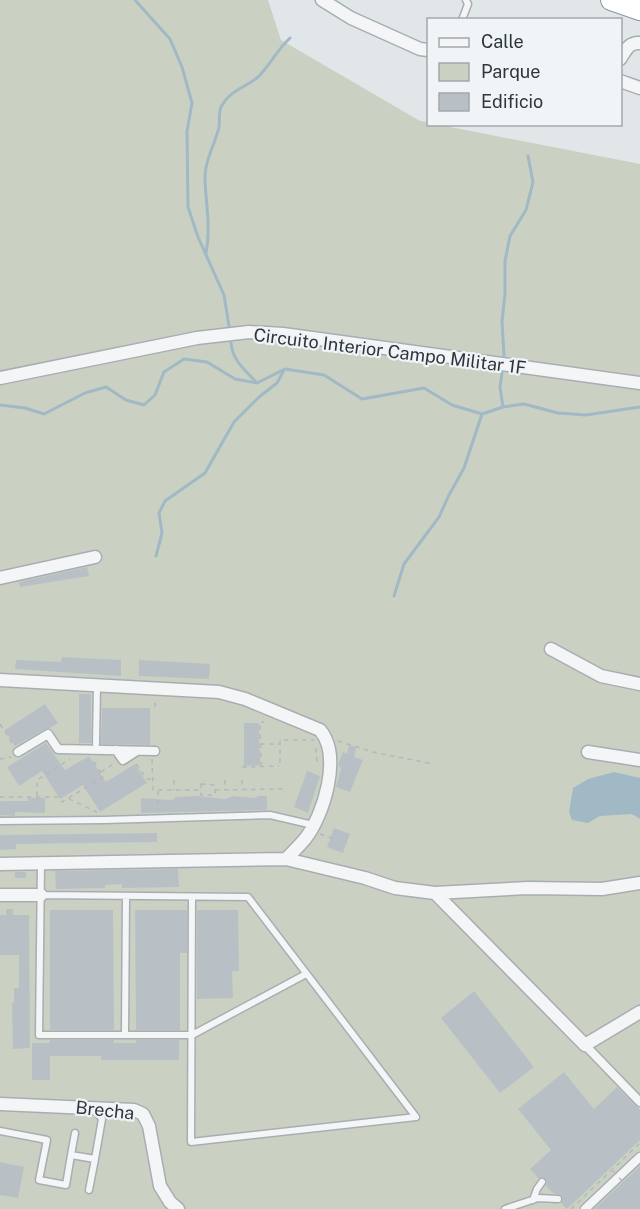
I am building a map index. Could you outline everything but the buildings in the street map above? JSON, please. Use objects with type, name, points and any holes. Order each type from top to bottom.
[{"type":"highway","points":[[611,0],[640,10]]},
{"type":"street","points":[[322,0],[351,18],[420,49],[427,50]]},
{"type":"street","points":[[622,57],[629,45],[640,44]]},
{"type":"street","points":[[622,81],[640,88]]},
{"type":"street","name":"Circuito Interior Campo Militar 1F","points":[[0,378],[197,338],[249,333],[283,334],[640,383]]},
{"type":"street","points":[[0,578],[95,557]]},
{"type":"street","points":[[551,649],[601,676],[640,684]]},
{"type":"street","points":[[0,680],[219,692],[245,699],[320,730],[327,738],[329,768],[326,799],[315,829],[286,859]]},
{"type":"street","points":[[18,752],[48,734],[58,749],[116,750],[130,755],[154,751]]},
{"type":"street","points":[[116,750],[130,755]]},
{"type":"street","points":[[588,752],[640,760]]},
{"type":"street","points":[[0,864],[286,859],[365,878],[394,888],[435,893],[528,888],[602,889],[640,883]]},
{"type":"street","points":[[435,893],[640,1102]]},
{"type":"street","points":[[0,895],[41,895]]},
{"type":"street","points":[[585,1045],[640,1012]]},
{"type":"street","name":"Brecha","points":[[0,1104],[92,1107],[134,1110],[143,1114],[149,1126],[160,1186],[178,1209]]},
{"type":"street","points":[[585,1209],[640,1157]]},
{"type":"lane","points":[[463,18],[468,4],[466,0]]},
{"type":"lane","points":[[96,744],[97,686]]},
{"type":"lane","points":[[0,821],[270,815],[315,829]]},
{"type":"lane","points":[[41,863],[39,1035],[192,1035],[306,974]]},
{"type":"lane","points":[[41,895],[248,897],[416,1117],[191,1142],[192,897]]},
{"type":"lane","points":[[125,1035],[126,896]]},
{"type":"lane","points":[[89,1190],[102,1119],[92,1107]]},
{"type":"lane","points":[[0,1131],[47,1140],[39,1180],[66,1185],[75,1133]]},
{"type":"lane","points":[[71,1155],[95,1159]]},
{"type":"lane","points":[[533,1200],[542,1182]]},
{"type":"lane","points":[[505,1209],[533,1200],[558,1199]]},
{"type":"path","points":[[261,766],[260,722],[264,722]]},
{"type":"path","points":[[0,724],[18,752],[8,759],[0,759]]},
{"type":"path","points":[[316,735],[317,762]]},
{"type":"path","points":[[242,767],[280,764],[280,741],[316,740]]},
{"type":"path","points":[[334,740],[373,752],[433,764]]},
{"type":"path","points":[[260,744],[280,744]]},
{"type":"path","points":[[0,797],[37,797],[58,797],[62,802],[103,777],[85,750],[37,780],[37,797]]},
{"type":"path","points":[[154,751],[153,790],[201,790]]},
{"type":"path","points":[[101,772],[130,755],[147,779],[154,779]]},
{"type":"path","points":[[174,780],[174,790]]},
{"type":"path","points":[[225,780],[225,790]]},
{"type":"path","points":[[242,780],[242,790]]},
{"type":"path","points":[[201,784],[215,784],[215,795],[201,795],[201,790],[201,784]]},
{"type":"path","points":[[215,790],[283,789]]},
{"type":"path","points":[[158,790],[158,819]]},
{"type":"path","points":[[68,798],[100,813],[104,820]]},
{"type":"path","points":[[315,829],[334,839]]},
{"type":"path","points":[[571,1209],[640,1143]]},
{"type":"path","points":[[612,1169],[623,1182]]},
{"type":"green space","points":[[0,0],[268,0],[281,40],[420,121],[427,122],[427,126],[445,126],[640,164],[640,1209],[0,1209]]},
{"type":"water","points":[[614,772],[640,778],[640,819],[632,814],[600,816],[588,823],[572,820],[569,812],[573,788],[588,779]]},
{"type":"waterway","points":[[135,0],[170,39],[182,67],[192,103],[187,131],[188,207],[198,237],[224,295],[229,326]]},
{"type":"waterway","points":[[206,253],[208,226],[205,173],[219,127],[221,107],[234,92],[258,77],[290,38]]},
{"type":"waterway","points":[[504,356],[502,321],[505,261],[510,236],[526,210],[533,182],[528,156]]},
{"type":"waterway","points":[[231,343],[237,360],[257,383]]},
{"type":"waterway","points":[[0,405],[25,408],[44,414],[85,393],[106,387],[126,400],[144,405],[155,395],[164,372],[184,359],[207,362],[235,379],[257,383],[285,369],[324,375],[362,399],[424,388],[452,405],[482,414],[503,407],[524,404],[558,413],[586,415],[640,407]]},
{"type":"waterway","points":[[156,556],[162,533],[159,513],[165,501],[205,473],[234,422],[277,383],[284,370]]},
{"type":"waterway","points":[[502,373],[500,387],[503,407]]},
{"type":"waterway","points":[[394,596],[404,564],[439,517],[464,468],[482,414]]}]
